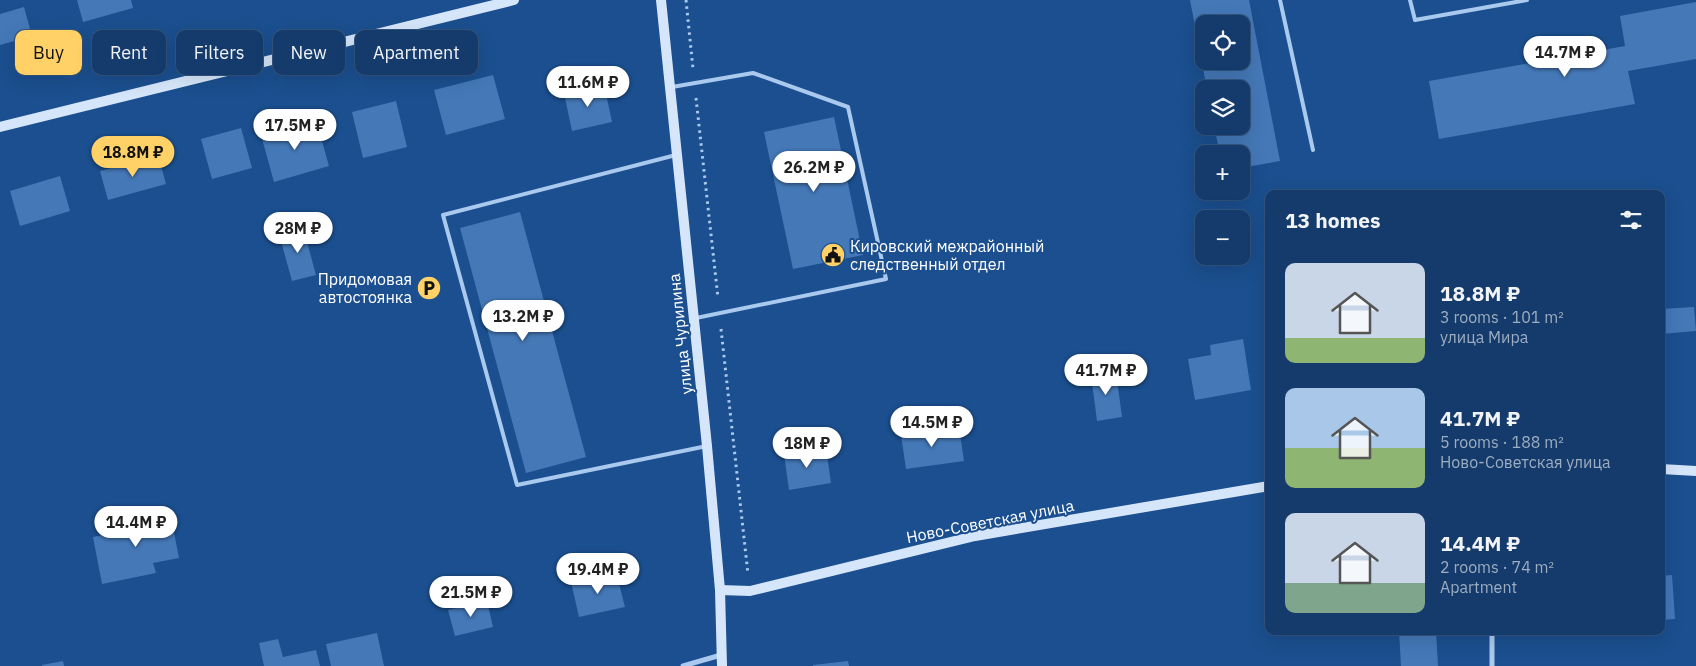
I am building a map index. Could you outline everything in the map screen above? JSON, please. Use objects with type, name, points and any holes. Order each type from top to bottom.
[{"type":"street","points":[[0,127],[514,0]]},
{"type":"street","name":"улица Чурилина","points":[[660,0],[707,446],[720,590],[721,661]]},
{"type":"street","points":[[1665,469],[1696,470]]},
{"type":"street","name":"Ново-Советская улица","points":[[720,590],[750,591],[975,536],[1265,487]]},
{"type":"street","points":[[1492,635],[1492,666]]},
{"type":"street","points":[[683,666],[721,661]]},
{"type":"lane","points":[[1280,0],[1313,150]]},
{"type":"lane","points":[[1410,0],[1416,20],[1528,0]]},
{"type":"lane","points":[[670,88],[753,73],[848,107],[886,279],[694,318]]},
{"type":"lane","points":[[676,155],[442,215],[517,485],[707,446]]},
{"type":"building","points":[[77,0],[131,0],[133,8],[83,22]]},
{"type":"building","points":[[1190,0],[1249,0],[1280,161],[1250,166],[1250,145],[1218,145],[1216,135],[1250,135],[1250,80],[1205,80],[1203,70],[1250,70],[1250,15],[1195,15],[1195,26]]},
{"type":"building","points":[[1696,2],[1696,59],[1628,71],[1635,104],[1439,139],[1429,81],[1625,46],[1620,16]]},
{"type":"building","points":[[24,7],[30,30],[15,30],[15,41],[0,45],[0,14]]},
{"type":"building","points":[[493,75],[505,119],[446,135],[434,90]]},
{"type":"building","points":[[604,84],[612,122],[572,131],[564,93]]},
{"type":"building","points":[[396,101],[407,147],[363,158],[352,112]]},
{"type":"building","points":[[834,117],[863,255],[793,269],[764,132]]},
{"type":"building","points":[[316,120],[329,166],[274,182],[261,135]]},
{"type":"building","points":[[241,128],[252,168],[212,179],[201,139]]},
{"type":"building","points":[[158,155],[166,184],[108,200],[100,171]]},
{"type":"building","points":[[60,176],[70,211],[20,226],[10,191]]},
{"type":"building","points":[[520,212],[586,457],[526,473],[460,228]]},
{"type":"building","points":[[303,227],[316,275],[292,281],[279,234]]},
{"type":"building","points":[[1694,307],[1696,331],[1665,334],[1665,309]]},
{"type":"building","points":[[1243,339],[1251,390],[1195,400],[1188,359],[1211,355],[1210,345]]},
{"type":"building","points":[[1116,372],[1122,417],[1097,421],[1091,375]]},
{"type":"building","points":[[959,427],[964,461],[906,469],[901,435]]},
{"type":"building","points":[[826,448],[831,483],[789,490],[784,454]]},
{"type":"building","points":[[170,512],[179,558],[153,563],[156,573],[102,584],[93,537],[130,529],[128,520]]},
{"type":"building","points":[[616,572],[625,607],[579,617],[571,582]]},
{"type":"building","points":[[1672,575],[1675,619],[1665,620],[1665,576]]},
{"type":"building","points":[[487,601],[493,627],[455,636],[448,610]]},
{"type":"building","points":[[377,633],[384,666],[331,666],[326,644]]},
{"type":"building","points":[[1399,635],[1436,635],[1438,666],[1401,666]]},
{"type":"building","points":[[278,639],[283,657],[316,650],[320,666],[264,666],[259,643]]},
{"type":"building","points":[[63,661],[64,666],[42,666],[42,665]]},
{"type":"building","points":[[848,661],[849,666],[813,666],[813,665]]},
{"type":"place","name":"Кировский межрайонный следственный отдел","points":[[833,255]]},
{"type":"place","name":"Придомовая автостоянка","points":[[429,288]]}]
